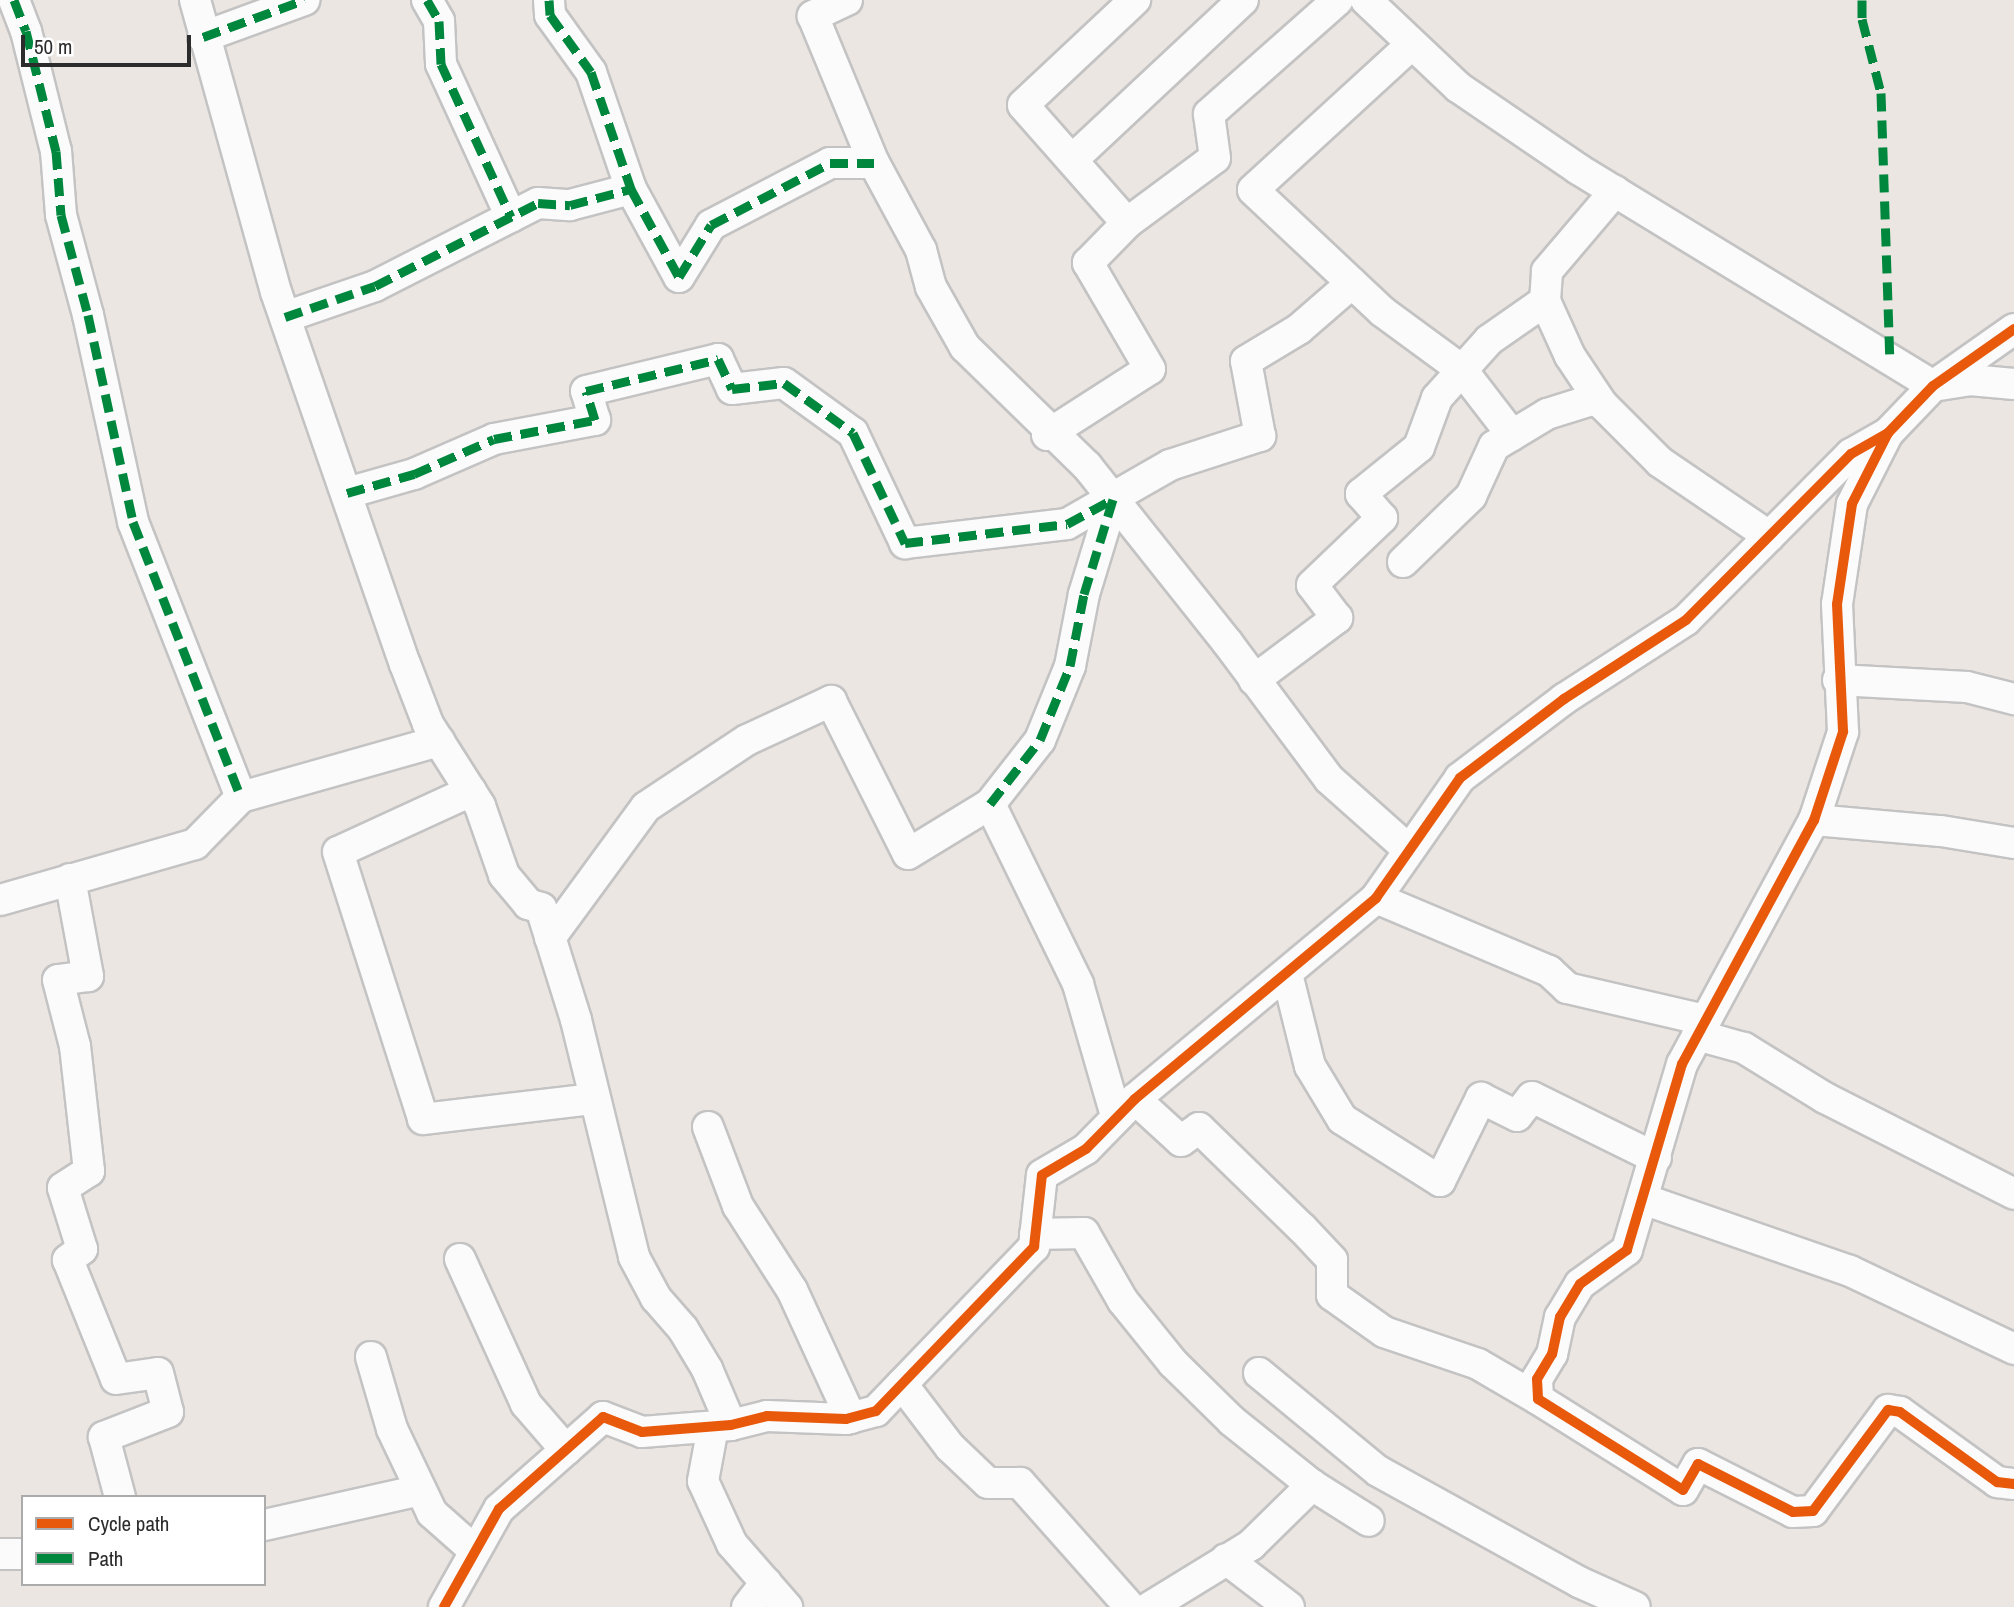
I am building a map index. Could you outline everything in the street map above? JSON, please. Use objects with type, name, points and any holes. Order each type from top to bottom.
[{"type":"street","points":[[13,0],[26,31],[56,150],[61,215],[88,315],[133,522],[241,797]]},
{"type":"street","points":[[195,0],[203,37],[285,317],[405,664],[439,741],[471,791],[504,875],[527,904],[541,908],[634,1257],[656,1298],[683,1329],[707,1369],[722,1426],[703,1481],[732,1544],[787,1607]]},
{"type":"street","points":[[203,37],[304,0]]},
{"type":"street","points":[[427,0],[439,21],[441,64],[511,217]]},
{"type":"street","points":[[549,0],[550,15],[591,72],[631,189],[679,277],[711,225],[830,163],[874,163]]},
{"type":"street","points":[[847,0],[813,16],[874,163],[921,250],[931,287],[965,347],[1113,499],[1329,779],[1409,850]]},
{"type":"street","points":[[1127,223],[1023,105],[1135,0]]},
{"type":"street","points":[[1072,160],[1242,0]]},
{"type":"street","points":[[1049,434],[1150,369],[1088,263],[1127,223],[1215,158],[1209,114],[1338,0]]},
{"type":"street","points":[[1366,0],[1411,46],[1458,87],[1615,191],[1933,386],[1970,380],[2014,384]]},
{"type":"street","points":[[1411,46],[1254,190],[1352,283],[1462,370],[1511,435]]},
{"type":"street","points":[[285,317],[375,286],[538,203],[570,205],[631,189]]},
{"type":"street","points":[[1615,191],[1547,271],[1545,301],[1570,356],[1598,398],[1660,462],[1769,537]]},
{"type":"street","points":[[347,494],[414,474],[494,439],[596,420],[586,391],[718,359],[732,389],[784,383],[853,433],[905,543],[1067,524],[1170,465],[1260,436],[1246,360],[1299,328],[1352,283]]},
{"type":"street","points":[[1254,680],[1337,618],[1312,585],[1381,518],[1361,494],[1419,447],[1437,398],[1489,340],[1545,301]]},
{"type":"street","points":[[444,1607],[499,1509],[603,1417],[642,1432],[722,1426],[767,1416],[851,1418],[876,1411],[1034,1247],[1042,1175],[1086,1149],[1125,1108],[1376,898],[1460,778],[1564,699],[1686,620],[1851,454],[1888,433],[1933,386],[2014,329]]},
{"type":"street","points":[[1403,562],[1471,496],[1494,446],[1547,414],[1598,398]]},
{"type":"street","points":[[1538,1399],[1537,1379],[1552,1354],[1560,1317],[1580,1284],[1627,1250],[1682,1064],[1784,882],[1814,820],[1843,732],[1838,680],[1837,604],[1852,504],[1888,433]]},
{"type":"street","points":[[550,938],[646,807],[747,740],[831,701],[908,854],[990,804],[1040,740],[1070,666],[1084,594],[1113,499]]},
{"type":"street","points":[[1838,680],[1967,687],[2014,699]]},
{"type":"street","points":[[0,900],[195,844],[241,797],[439,741]]},
{"type":"street","points":[[471,791],[338,852],[423,1119],[594,1099]]},
{"type":"street","points":[[990,804],[1079,984],[1125,1108],[1181,1141],[1199,1128],[1332,1260],[1332,1295],[1384,1332],[1478,1364],[1683,1490],[1698,1464],[1801,1514],[1812,1511],[1888,1410],[1900,1412],[1997,1482],[2014,1484]]},
{"type":"street","points":[[1814,820],[1941,831],[2014,843]]},
{"type":"street","points":[[70,879],[88,976],[58,980],[75,1046],[89,1171],[63,1188],[82,1249],[68,1260],[116,1379],[158,1373],[168,1412],[104,1437],[119,1495]]},
{"type":"street","points":[[1376,898],[1549,971],[1567,988],[1701,1028],[1744,1048],[1825,1098],[2014,1194]]},
{"type":"street","points":[[1287,974],[1310,1066],[1342,1118],[1440,1181],[1481,1098],[1517,1116],[1532,1097],[1656,1158]]},
{"type":"street","points":[[708,1127],[738,1206],[792,1290],[851,1418]]},
{"type":"street","points":[[1643,1199],[1850,1271],[2014,1349]]},
{"type":"street","points":[[1035,1234],[1084,1233],[1123,1301],[1172,1363],[1232,1421],[1312,1485],[1369,1521]]},
{"type":"street","points":[[460,1259],[526,1404],[566,1450]]},
{"type":"street","points":[[371,1357],[392,1429],[432,1513],[475,1551]]},
{"type":"street","points":[[1259,1373],[1378,1471],[1635,1607]]},
{"type":"street","points":[[902,1384],[950,1447],[988,1483],[1020,1483],[1130,1607]]},
{"type":"street","points":[[1150,1607],[1251,1545],[1312,1485]]},
{"type":"street","points":[[266,1525],[420,1489]]},
{"type":"street","points":[[0,1554],[21,1553]]},
{"type":"street","points":[[1226,1559],[1289,1607]]},
{"type":"street","points":[[747,1607],[766,1583]]},
{"type":"marked path","points":[[14,0],[26,31],[56,151],[61,215],[88,315],[133,522],[241,797]]},
{"type":"marked path","points":[[203,37],[304,0]]},
{"type":"marked path","points":[[427,0],[439,21],[441,64],[511,217]]},
{"type":"marked path","points":[[549,0],[550,15],[591,72],[631,189],[679,277],[711,225],[830,163],[874,163]]},
{"type":"marked path","points":[[1862,0],[1862,19],[1881,93],[1890,360]]},
{"type":"marked path","points":[[285,317],[375,286],[538,203],[570,205],[631,189]]},
{"type":"marked path","points":[[347,493],[414,474],[494,439],[595,420],[586,391],[718,359],[732,389],[784,383],[853,433],[905,543],[1067,524],[1113,499]]},
{"type":"marked path","points":[[990,804],[1040,740],[1070,666],[1084,594],[1113,499]]},
{"type":"cycle path","points":[[444,1607],[499,1509],[603,1417],[642,1432],[731,1425],[767,1416],[846,1419],[876,1411],[1034,1247],[1042,1175],[1086,1149],[1135,1099],[1376,898],[1460,778],[1564,699],[1686,620],[1851,454],[1888,433],[1933,386],[2014,329]]},
{"type":"cycle path","points":[[1888,433],[1852,504],[1837,604],[1843,732],[1814,820],[1682,1064],[1627,1250],[1580,1284],[1560,1317],[1552,1354],[1537,1379],[1538,1399],[1683,1490],[1698,1464],[1793,1512],[1813,1511],[1888,1410],[1900,1412],[1997,1482],[2014,1484]]}]
